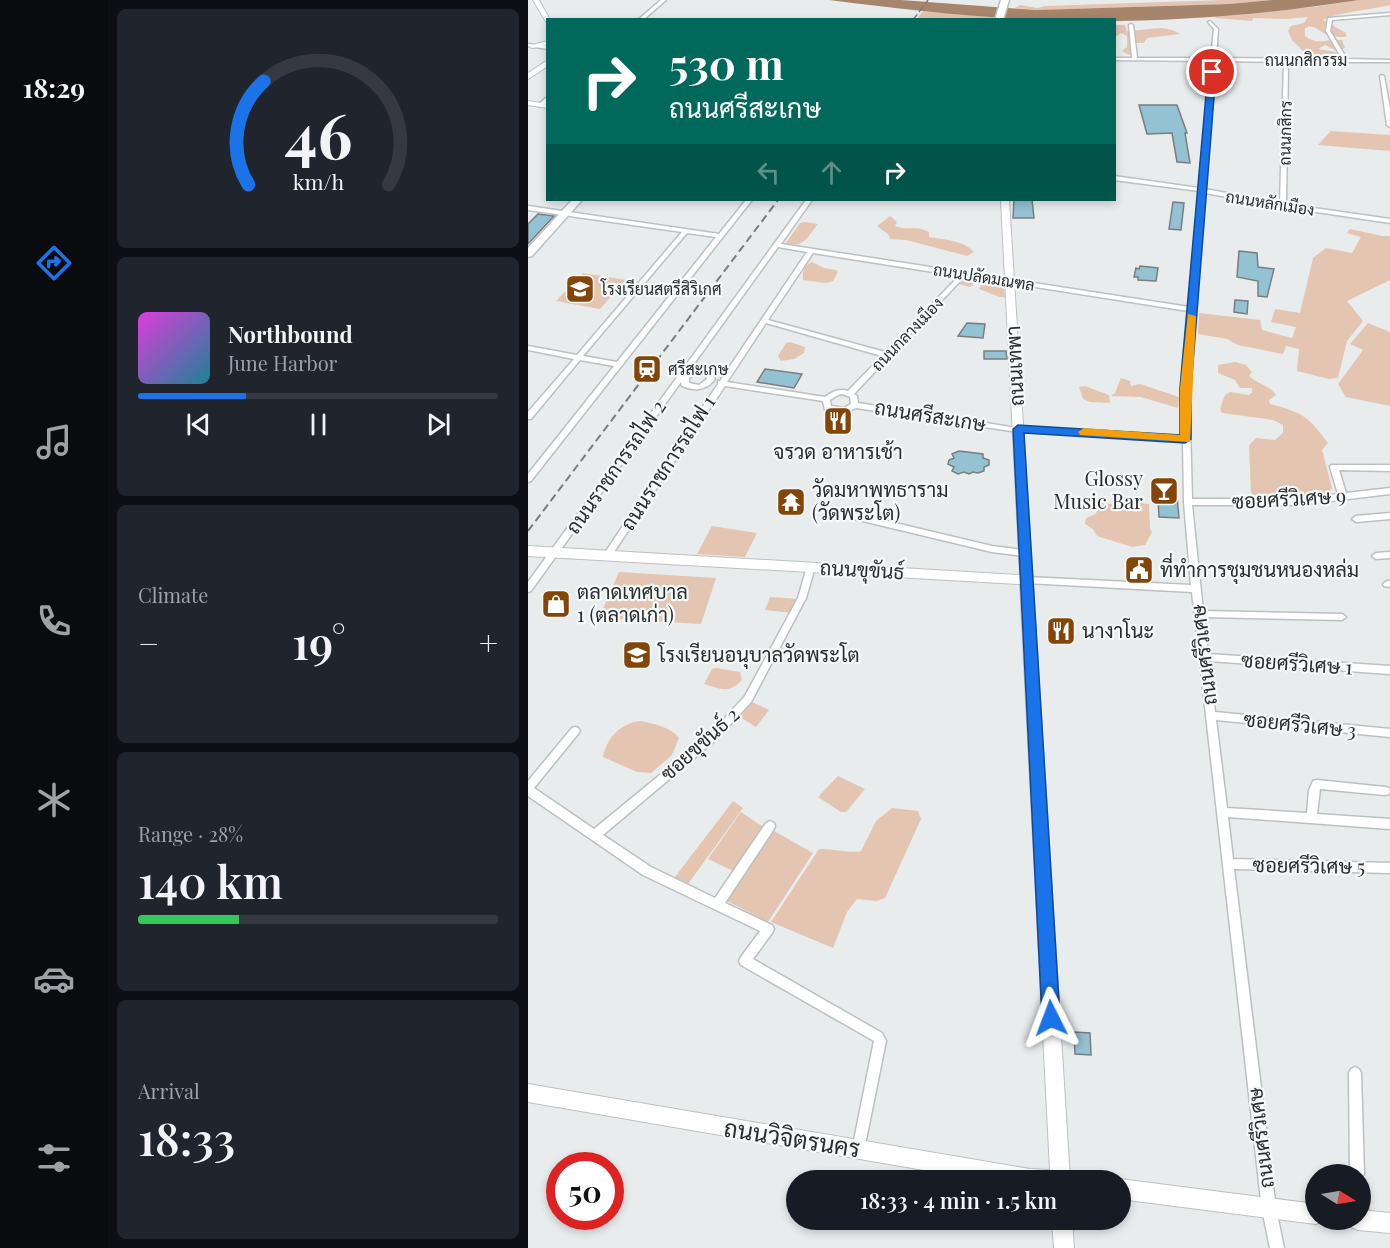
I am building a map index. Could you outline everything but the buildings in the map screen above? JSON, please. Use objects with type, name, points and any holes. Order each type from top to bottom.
[{"type":"main road","points":[[536,0],[546,19]]},
{"type":"main road","points":[[544,0],[554,18]]},
{"type":"main road","points":[[1000,18],[1005,0]]},
{"type":"main road","points":[[1005,18],[1011,0]]},
{"type":"main road","points":[[530,46],[546,46]]},
{"type":"main road","points":[[528,77],[546,64]]},
{"type":"main road","points":[[528,84],[546,70]]},
{"type":"main road","points":[[528,103],[545,103]]},
{"type":"main road","points":[[528,254],[576,201]]},
{"type":"main road","name":"ถนนเทพา","points":[[1005,201],[1057,1170]]},
{"type":"main road","name":"ถนนขุขันธ์","points":[[528,551],[1027,580]]},
{"type":"main road","name":"ถนนวิจิตรนคร","points":[[528,1093],[977,1170]]},
{"type":"main road","points":[[1131,1190],[1305,1213]]},
{"type":"main road","points":[[1371,1217],[1390,1223]]},
{"type":"main road","points":[[1063,1230],[1064,1248]]},
{"type":"street","points":[[642,18],[664,0]]},
{"type":"street","points":[[1345,60],[1328,31],[1330,19],[1390,14]]},
{"type":"street","name":"ถนนศรีวิเศษ","points":[[1210,22],[1216,29],[1185,388],[1188,502],[1196,589],[1269,1209],[1277,1248]]},
{"type":"street","points":[[1131,26],[1135,59]]},
{"type":"street","name":"ถนนกสิกรรม","points":[[1116,59],[1390,61]]},
{"type":"street","name":"ถนนกสิกร","points":[[1283,206],[1286,60]]},
{"type":"street","points":[[1382,76],[1390,125]]},
{"type":"street","name":"ถนนหลักเมือง","points":[[1116,178],[1390,221]]},
{"type":"street","points":[[528,479],[748,201]]},
{"type":"street","name":"ถนนราชการรถไฟ 2","points":[[528,589],[808,201]]},
{"type":"street","points":[[528,208],[720,236]]},
{"type":"street","points":[[528,417],[686,231]]},
{"type":"street","name":"ถนนปลัดมณฑล","points":[[776,245],[1192,310]]},
{"type":"street","name":"ถนนราชการรถไฟ 1","points":[[607,556],[811,251]]},
{"type":"street","name":"ถนนกลางเมือง","points":[[849,394],[964,274]]},
{"type":"street","points":[[765,321],[886,356]]},
{"type":"street","points":[[528,348],[619,365]]},
{"type":"street","points":[[690,363],[698,371]]},
{"type":"street","points":[[711,377],[706,385],[699,387],[688,386],[680,379],[698,371],[705,372],[711,377],[727,375]]},
{"type":"street","points":[[721,383],[826,399],[836,393],[849,394],[855,398],[855,405],[838,412],[828,408],[826,399]]},
{"type":"street","points":[[706,385],[714,393]]},
{"type":"street","name":"ถนนศรีสะเกษ","points":[[855,405],[1018,429],[1185,439]]},
{"type":"street","points":[[1343,497],[1334,467],[1390,468]]},
{"type":"street","name":"ซอยศรีวิเศษ 9","points":[[1188,502],[1261,504],[1390,491]]},
{"type":"street","points":[[853,516],[992,549],[1025,553]]},
{"type":"street","points":[[1356,519],[1390,516]]},
{"type":"street","points":[[1376,556],[1390,555]]},
{"type":"street","name":"ซอยขุขันธ์ 2","points":[[594,836],[714,736],[748,699],[802,598],[811,567]]},
{"type":"street","name":"ถนนขุขันธ์","points":[[1027,580],[1196,589]]},
{"type":"street","points":[[1199,614],[1342,617]]},
{"type":"street","name":"ซอยศรีวิเศษ 1","points":[[1204,657],[1390,670]]},
{"type":"street","name":"ซอยศรีวิเศษ 3","points":[[1211,716],[1390,733]]},
{"type":"street","points":[[575,731],[528,789],[647,871],[768,929],[745,961],[878,1037],[880,1041],[858,1150]]},
{"type":"street","points":[[1312,818],[1314,790],[1317,784],[1385,790]]},
{"type":"street","points":[[1222,812],[1390,824]]},
{"type":"street","points":[[717,905],[770,826]]},
{"type":"street","name":"ซอยศรีวิเศษ 5","points":[[1228,864],[1390,868]]},
{"type":"street","points":[[1355,1073],[1357,1164]]},
{"type":"shaded area","points":[[829,0],[901,0],[1036,10],[1229,4],[1272,0],[1359,0],[1234,15],[1116,21],[1116,18],[1007,18]]},
{"type":"shaded area","points":[[1272,0],[1229,4],[1036,10],[1015,8],[1020,5],[1037,8]]},
{"type":"shaded area","points":[[1359,0],[1390,0],[1390,5],[1323,20],[1346,33],[1346,37],[1329,36],[1314,27],[1305,28],[1305,36],[1314,41],[1342,40],[1345,48],[1337,51],[1325,45],[1318,49],[1336,52],[1342,57],[1309,57],[1292,40],[1288,31],[1291,26],[1304,23],[1308,17],[1253,18],[1252,21],[1215,18],[1214,15],[1314,7]]},
{"type":"shaded area","points":[[923,11],[993,17],[993,18],[918,18]]},
{"type":"shaded area","points":[[1116,25],[1125,25],[1127,31],[1161,28],[1180,34],[1147,38],[1144,43],[1133,43],[1133,53],[1129,55],[1122,51],[1127,47],[1127,36],[1121,33],[1116,36]]},
{"type":"shaded area","points":[[1331,131],[1390,135],[1390,151],[1318,145]]},
{"type":"shaded area","points":[[890,216],[897,222],[895,226],[924,230],[929,232],[929,237],[959,243],[974,252],[967,256],[906,240],[890,239],[889,235],[877,226]]},
{"type":"shaded area","points":[[800,223],[818,224],[801,243],[786,243]]},
{"type":"shaded area","points":[[1350,229],[1390,236],[1390,280],[1347,301],[1363,321],[1347,341],[1338,378],[1329,379],[1297,371],[1299,349],[1286,346],[1283,354],[1198,334],[1199,313],[1260,320],[1262,330],[1292,338],[1296,327],[1271,322],[1275,309],[1300,313],[1313,258],[1326,248],[1352,253],[1361,237],[1347,233]]},
{"type":"shaded area","points":[[812,262],[824,268],[836,270],[838,272],[833,281],[826,283],[803,280],[804,269]]},
{"type":"shaded area","points":[[583,273],[626,280],[600,309],[556,301]]},
{"type":"shaded area","points":[[969,276],[1003,282],[1005,297],[979,289],[982,284],[976,282],[970,287],[959,284]]},
{"type":"shaded area","points":[[1368,323],[1390,332],[1390,406],[1346,397],[1338,384],[1363,350],[1350,344]]},
{"type":"shaded area","points":[[790,342],[805,347],[804,353],[794,359],[781,361],[778,356],[786,343]]},
{"type":"shaded area","points":[[1235,362],[1246,365],[1252,372],[1249,376],[1276,395],[1269,400],[1270,404],[1304,416],[1328,443],[1322,450],[1332,488],[1330,492],[1257,497],[1251,493],[1249,445],[1256,438],[1275,440],[1283,433],[1283,425],[1273,420],[1222,413],[1220,409],[1225,395],[1230,392],[1249,395],[1252,392],[1252,388],[1240,388],[1235,380],[1218,373],[1218,365]]},
{"type":"shaded area","points":[[1121,378],[1130,381],[1131,386],[1140,384],[1179,397],[1178,408],[1141,397],[1111,396],[1115,393]]},
{"type":"shaded area","points":[[1085,386],[1109,395],[1110,403],[1090,402],[1083,399],[1079,387]]},
{"type":"shaded area","points":[[1128,502],[1149,504],[1152,532],[1145,545],[1132,547],[1097,536],[1093,529],[1085,524],[1086,518],[1096,514],[1099,503],[1120,505]]},
{"type":"shaded area","points":[[712,526],[757,533],[745,557],[697,554]]},
{"type":"shaded area","points":[[619,572],[716,578],[701,624],[599,618]]},
{"type":"shaded area","points":[[770,597],[799,599],[792,613],[765,610]]},
{"type":"shaded area","points":[[712,669],[740,672],[742,680],[729,689],[704,684]]},
{"type":"shaded area","points":[[752,702],[769,710],[756,727],[740,717]]},
{"type":"shaded area","points":[[641,721],[667,729],[679,738],[672,755],[651,773],[637,772],[603,757],[608,743],[616,732],[627,725]]},
{"type":"shaded area","points":[[838,776],[865,789],[846,812],[841,812],[818,797]]},
{"type":"shaded area","points":[[733,801],[743,808],[688,884],[675,877]]},
{"type":"shaded area","points":[[892,808],[918,811],[921,819],[885,898],[877,901],[857,899],[847,912],[833,948],[771,922],[819,849],[861,851],[876,821]]},
{"type":"shaded area","points":[[741,812],[763,827],[733,871],[708,859]]},
{"type":"shaded area","points":[[774,831],[813,853],[768,922],[727,901]]},
{"type":"railway","points":[[914,18],[928,0]]},
{"type":"railway","points":[[528,531],[777,201]]},
{"type":"slow traffic","points":[[1084,432],[1185,439],[1185,388],[1191,316]]},
{"type":"place","name":"โรงเรียนสตรีสิริเกศ","points":[[580,289]]},
{"type":"place","name":"ศรีสะเกษ","points":[[647,369]]},
{"type":"place","name":"จรวด อาหารเช้า","points":[[838,421]]},
{"type":"place","name":"Glossy Music Bar","points":[[1164,491]]},
{"type":"place","name":"วัดมหาพุทธาราม (วัดพระโต)","points":[[791,502]]},
{"type":"place","name":"ที่ทำการชุมชนหนองหล่ม","points":[[1139,570]]},
{"type":"place","name":"ตลาดเทศบาล 1 (ตลาดเก่า)","points":[[556,604]]},
{"type":"place","name":"นางาโนะ","points":[[1061,631]]},
{"type":"place","name":"โรงเรียนอนุบาลวัดพระโต","points":[[637,655]]},
{"type":"route","points":[[1051,1018],[1018,429],[1185,439],[1185,388],[1212,72]]}]
